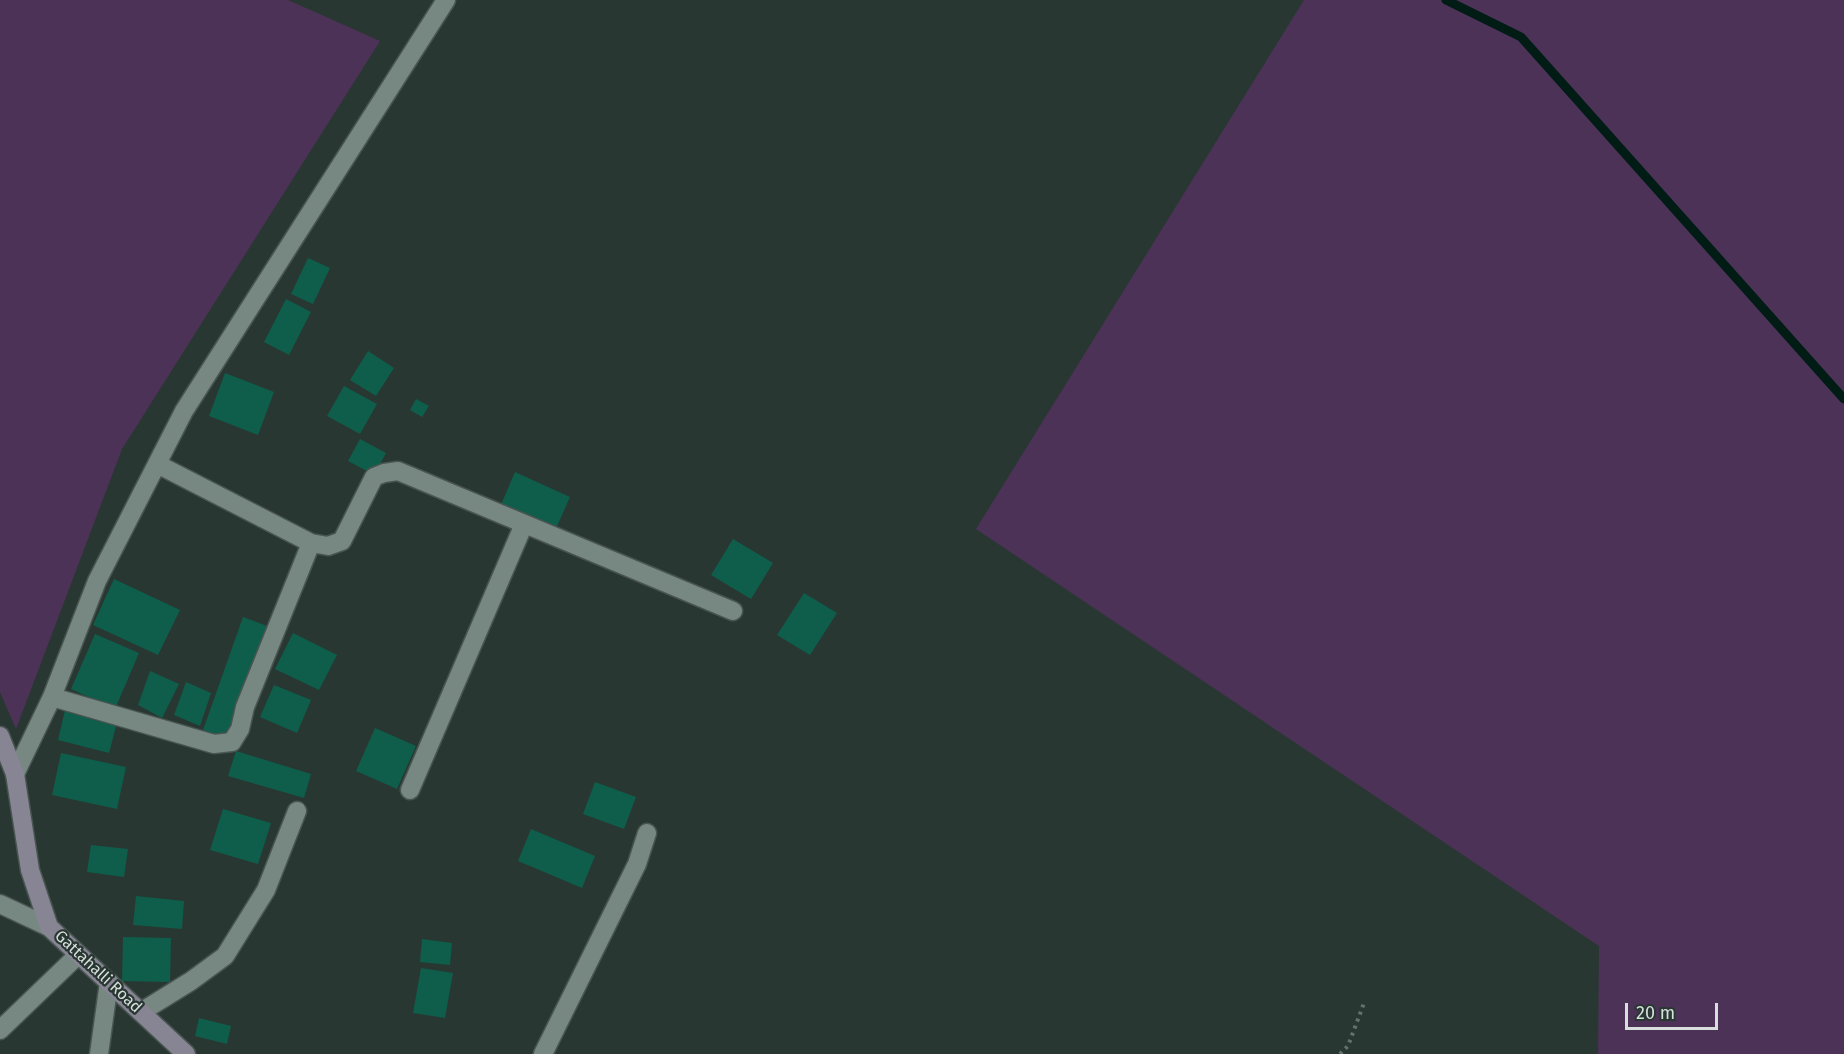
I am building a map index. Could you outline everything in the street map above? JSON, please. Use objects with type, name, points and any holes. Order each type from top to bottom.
[{"type":"main road","name":"Gattahalli Road","points":[[0,736],[15,774],[30,870],[49,927],[186,1054]]},
{"type":"street","points":[[15,774],[52,697],[97,581],[184,411],[446,0]]},
{"type":"street","points":[[157,464],[311,543],[328,546],[342,540],[374,477],[398,471],[733,611]]},
{"type":"street","points":[[410,790],[524,524]]},
{"type":"street","points":[[52,697],[214,744],[232,742],[240,729],[245,707],[311,543]]},
{"type":"street","points":[[141,1012],[191,981],[225,956],[266,890],[297,811]]},
{"type":"street","points":[[543,1054],[637,864],[647,833]]},
{"type":"street","points":[[0,904],[49,927]]},
{"type":"street","points":[[0,1030],[78,955]]},
{"type":"street","points":[[99,1054],[109,982]]},
{"type":"path","points":[[1340,1054],[1347,1046],[1364,1003]]},
{"type":"shaded area","points":[[0,0],[288,0],[380,41],[122,449],[16,729],[0,692]]},
{"type":"shaded area","points":[[1304,0],[1844,0],[1844,1054],[1598,1054],[1599,946],[976,529]]},
{"type":"building","points":[[308,258],[330,268],[313,304],[291,294]]},
{"type":"building","points":[[286,299],[311,312],[289,355],[264,342]]},
{"type":"building","points":[[368,351],[394,368],[376,396],[350,380]]},
{"type":"building","points":[[225,373],[274,392],[258,435],[209,416]]},
{"type":"building","points":[[344,386],[377,404],[360,434],[327,416]]},
{"type":"building","points":[[416,399],[429,406],[422,417],[410,410]]},
{"type":"building","points":[[360,439],[386,453],[374,475],[348,461]]},
{"type":"building","points":[[515,472],[570,497],[555,531],[500,507]]},
{"type":"building","points":[[733,539],[773,563],[751,599],[711,575]]},
{"type":"building","points":[[114,579],[180,610],[158,655],[93,625]]},
{"type":"building","points":[[804,593],[837,613],[810,655],[777,635]]},
{"type":"building","points":[[243,617],[270,627],[225,739],[203,730]]},
{"type":"building","points":[[293,633],[337,655],[319,690],[275,669]]},
{"type":"building","points":[[95,634],[139,653],[115,709],[71,689]]},
{"type":"building","points":[[150,671],[179,684],[162,718],[138,705]]},
{"type":"building","points":[[186,682],[211,693],[200,726],[174,715]]},
{"type":"building","points":[[274,685],[311,700],[297,733],[260,717]]},
{"type":"building","points":[[66,706],[118,719],[109,753],[58,740]]},
{"type":"building","points":[[375,728],[416,746],[397,789],[356,771]]},
{"type":"building","points":[[236,751],[311,774],[304,798],[228,776]]},
{"type":"building","points":[[61,753],[126,767],[117,809],[52,795]]},
{"type":"building","points":[[595,782],[636,797],[624,829],[583,814]]},
{"type":"building","points":[[223,809],[271,823],[258,864],[210,850]]},
{"type":"building","points":[[531,829],[595,856],[582,888],[518,861]]},
{"type":"building","points":[[91,845],[128,849],[124,877],[87,872]]},
{"type":"building","points":[[136,896],[184,901],[182,929],[133,925]]},
{"type":"building","points":[[123,937],[171,938],[170,982],[122,981]]},
{"type":"building","points":[[422,939],[452,943],[450,965],[420,962]]},
{"type":"building","points":[[421,968],[453,973],[445,1018],[413,1013]]},
{"type":"building","points":[[199,1018],[231,1026],[227,1044],[195,1036]]},
{"type":"waterway","points":[[1446,0],[1521,37],[1844,399]]}]
